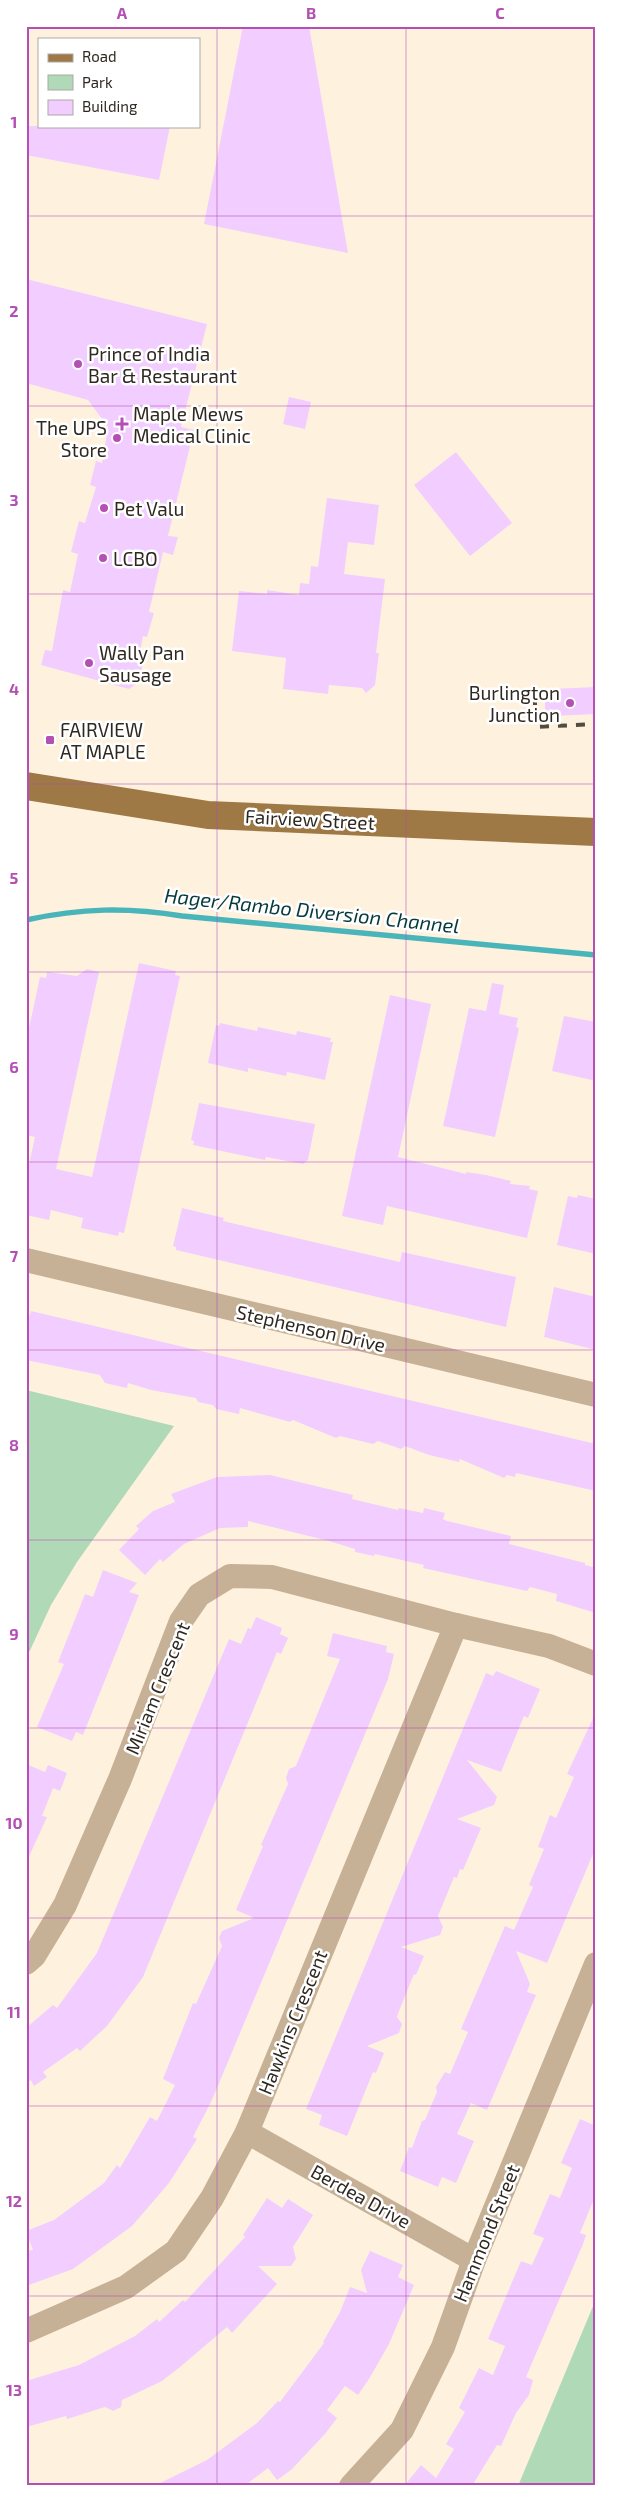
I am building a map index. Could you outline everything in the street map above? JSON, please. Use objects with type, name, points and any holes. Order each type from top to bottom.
[{"type":"main road","name":"Fairview Street","points":[[26,786],[208,814],[596,832]]},
{"type":"street","name":"Stephenson Drive","points":[[26,1260],[596,1395]]},
{"type":"street","name":"Miriam Crescent","points":[[26,1963],[34,1956],[65,1905],[120,1779],[181,1621],[199,1595],[230,1576],[272,1577],[456,1625],[549,1646],[596,1664]]},
{"type":"street","name":"Hawkins Crescent","points":[[26,2331],[126,2287],[176,2251],[212,2198],[247,2132],[456,1625]]},
{"type":"street","name":"Hammond Street","points":[[351,2486],[402,2430],[443,2347],[474,2260],[596,1964]]},
{"type":"street","name":"Berdea Drive","points":[[247,2132],[474,2260]]},
{"type":"green space","points":[[26,1390],[174,1426],[77,1562],[51,1605],[26,1659]]},
{"type":"green space","points":[[596,2299],[596,2486],[518,2486]]},
{"type":"building","points":[[243,26],[309,26],[348,253],[204,224]]},
{"type":"building","points":[[26,126],[38,126],[38,128],[170,128],[159,180],[26,155]]},
{"type":"building","points":[[26,279],[207,324],[181,427],[194,430],[168,536],[178,537],[173,555],[163,552],[149,612],[154,613],[147,637],[143,636],[139,657],[143,664],[138,683],[129,689],[41,665],[45,650],[52,651],[63,590],[70,592],[78,554],[71,552],[79,521],[85,523],[96,487],[90,485],[96,461],[102,463],[108,427],[88,400],[26,383]]},
{"type":"building","points":[[289,397],[311,402],[305,429],[283,424]]},
{"type":"building","points":[[456,452],[512,523],[470,556],[414,485]]},
{"type":"building","points":[[327,498],[379,505],[374,545],[348,542],[344,574],[385,579],[376,653],[379,653],[375,685],[366,693],[362,688],[329,685],[328,694],[283,689],[286,658],[232,651],[239,591],[267,594],[267,590],[299,595],[300,583],[309,584],[311,566],[318,567]]},
{"type":"building","name":"Burlington Junction","points":[[596,687],[596,714],[553,716],[545,709],[545,697],[552,689]]},
{"type":"building","points":[[139,963],[176,971],[175,975],[180,976],[124,1233],[119,1232],[118,1236],[81,1228],[83,1218],[51,1210],[49,1220],[26,1215],[26,1178],[35,1137],[26,1135],[26,1042],[40,977],[46,978],[47,972],[77,976],[87,969],[99,972],[56,1169],[92,1177]]},
{"type":"building","points":[[492,983],[504,985],[499,1014],[518,1018],[516,1027],[519,1028],[495,1137],[443,1126],[469,1008],[486,1011]]},
{"type":"building","points":[[390,995],[431,1004],[398,1157],[466,1174],[466,1172],[486,1175],[511,1181],[510,1184],[530,1186],[529,1189],[538,1191],[527,1238],[387,1206],[383,1225],[342,1216]]},
{"type":"building","points":[[564,1016],[596,1022],[596,1081],[552,1071]]},
{"type":"building","points":[[220,1023],[257,1031],[258,1027],[296,1035],[297,1031],[331,1038],[330,1042],[333,1042],[325,1080],[287,1072],[286,1076],[248,1068],[248,1072],[208,1063],[216,1025],[219,1026]]},
{"type":"building","points":[[199,1103],[315,1124],[308,1160],[303,1164],[266,1157],[265,1160],[193,1145],[194,1141],[191,1140]]},
{"type":"building","points":[[578,1195],[596,1199],[596,1254],[557,1245],[568,1196],[577,1198]]},
{"type":"building","points":[[182,1208],[224,1218],[223,1221],[400,1262],[402,1252],[516,1277],[506,1327],[176,1250],[176,1247],[173,1246]]},
{"type":"building","points":[[554,1287],[596,1297],[596,1350],[544,1337]]},
{"type":"building","points":[[31,1311],[596,1444],[596,1491],[516,1473],[515,1477],[507,1475],[504,1478],[460,1459],[459,1462],[429,1455],[405,1446],[401,1449],[378,1441],[373,1444],[340,1436],[336,1438],[293,1420],[290,1422],[240,1408],[239,1414],[216,1409],[213,1405],[198,1402],[196,1398],[151,1390],[128,1383],[127,1388],[105,1383],[100,1375],[26,1360],[26,1328]]},
{"type":"building","points":[[270,1475],[353,1495],[352,1499],[398,1510],[399,1508],[423,1513],[424,1508],[445,1513],[443,1519],[447,1521],[511,1536],[509,1544],[585,1563],[585,1565],[596,1568],[596,1613],[556,1601],[557,1594],[530,1587],[527,1591],[423,1568],[424,1565],[375,1554],[374,1556],[355,1552],[355,1549],[329,1541],[248,1521],[248,1527],[220,1528],[184,1544],[163,1562],[160,1559],[145,1575],[119,1550],[139,1529],[136,1526],[153,1511],[175,1502],[171,1494],[217,1477]]},
{"type":"building","points":[[103,1570],[137,1583],[129,1592],[139,1595],[83,1735],[76,1732],[72,1741],[37,1727],[64,1664],[58,1662],[85,1594],[93,1597]]},
{"type":"building","points":[[256,1617],[282,1628],[280,1634],[288,1638],[281,1654],[277,1652],[143,1977],[107,2026],[80,2051],[77,2048],[43,2072],[47,2077],[34,2086],[31,2080],[26,2084],[26,2028],[53,2005],[57,2008],[97,1953],[229,1639],[241,1644],[248,1628],[251,1629]]},
{"type":"building","points":[[333,1633],[387,1646],[386,1652],[394,1654],[388,1679],[212,2100],[193,2137],[197,2139],[169,2183],[132,2226],[73,2269],[26,2286],[26,2251],[33,2250],[26,2231],[54,2220],[104,2183],[117,2165],[120,2168],[150,2117],[157,2121],[175,2085],[163,2079],[193,2003],[196,2004],[222,1946],[219,1938],[222,1931],[254,1918],[236,1910],[263,1846],[261,1845],[288,1784],[286,1778],[289,1769],[296,1766],[340,1659],[327,1656]]},
{"type":"building","points":[[496,1671],[540,1689],[528,1718],[524,1716],[501,1772],[467,1760],[497,1797],[494,1805],[457,1819],[481,1828],[463,1870],[460,1869],[457,1878],[454,1877],[438,1916],[443,1927],[440,1935],[401,1947],[424,1956],[416,1975],[414,1974],[397,2017],[402,2024],[399,2033],[367,2046],[384,2053],[376,2073],[373,2072],[347,2136],[319,2125],[322,2115],[306,2109],[486,1673],[493,1676]]},
{"type":"building","points":[[596,1712],[596,1847],[547,1963],[516,1951],[530,1984],[527,1992],[536,1995],[487,2110],[471,2103],[457,2134],[474,2141],[456,2183],[442,2177],[438,2187],[400,2171],[409,2147],[412,2148],[422,2121],[425,2120],[437,2092],[436,2087],[445,2072],[450,2074],[468,2032],[461,2029],[505,1926],[514,1930],[533,1887],[529,1885],[544,1849],[538,1847],[550,1815],[556,1818],[574,1777],[567,1774]]},
{"type":"building","points":[[26,1764],[45,1772],[48,1765],[67,1773],[60,1791],[53,1788],[42,1816],[47,1817],[26,1863]]},
{"type":"building","points":[[580,2119],[596,2126],[596,2194],[580,2233],[586,2235],[583,2244],[526,2377],[533,2380],[529,2395],[516,2413],[501,2446],[497,2445],[472,2486],[404,2486],[421,2465],[436,2478],[454,2449],[446,2444],[465,2412],[459,2408],[479,2368],[493,2375],[505,2346],[488,2339],[521,2261],[532,2265],[544,2238],[533,2234],[550,2194],[560,2198],[572,2168],[561,2163]]},
{"type":"building","points":[[267,2198],[282,2208],[288,2199],[313,2215],[293,2247],[296,2259],[291,2266],[258,2266],[277,2284],[232,2333],[227,2327],[162,2381],[122,2400],[121,2407],[113,2411],[105,2407],[67,2419],[66,2416],[26,2427],[26,2381],[79,2365],[135,2336],[157,2319],[159,2322],[183,2300],[185,2302],[245,2237],[243,2235]]},
{"type":"building","points":[[370,2251],[403,2265],[398,2277],[414,2285],[389,2344],[358,2395],[345,2386],[327,2410],[337,2418],[325,2434],[291,2470],[277,2480],[268,2468],[244,2486],[154,2486],[207,2460],[257,2423],[278,2401],[280,2402],[324,2343],[350,2287],[367,2293],[361,2270]]},
{"type":"waterway","name":"Hager/Rambo Diversion Channel","points":[[26,920],[85,911],[142,911],[596,955]]},
{"type":"railway","points":[[535,696],[535,727],[596,724]]},
{"type":"place","name":"Prince of India Bar & Restaurant","points":[[78,364]]},
{"type":"place","name":"Maple Mews Medical Clinic","points":[[122,424]]},
{"type":"place","name":"The UPS Store","points":[[117,438]]},
{"type":"place","name":"Pet Valu","points":[[104,508]]},
{"type":"place","name":"LCBO","points":[[103,558]]},
{"type":"place","name":"Wally Pan Sausage","points":[[89,663]]},
{"type":"place","name":"Burlington Junction","points":[[570,703]]},
{"type":"place","name":"FAIRVIEW AT MAPLE","points":[[50,740]]}]
